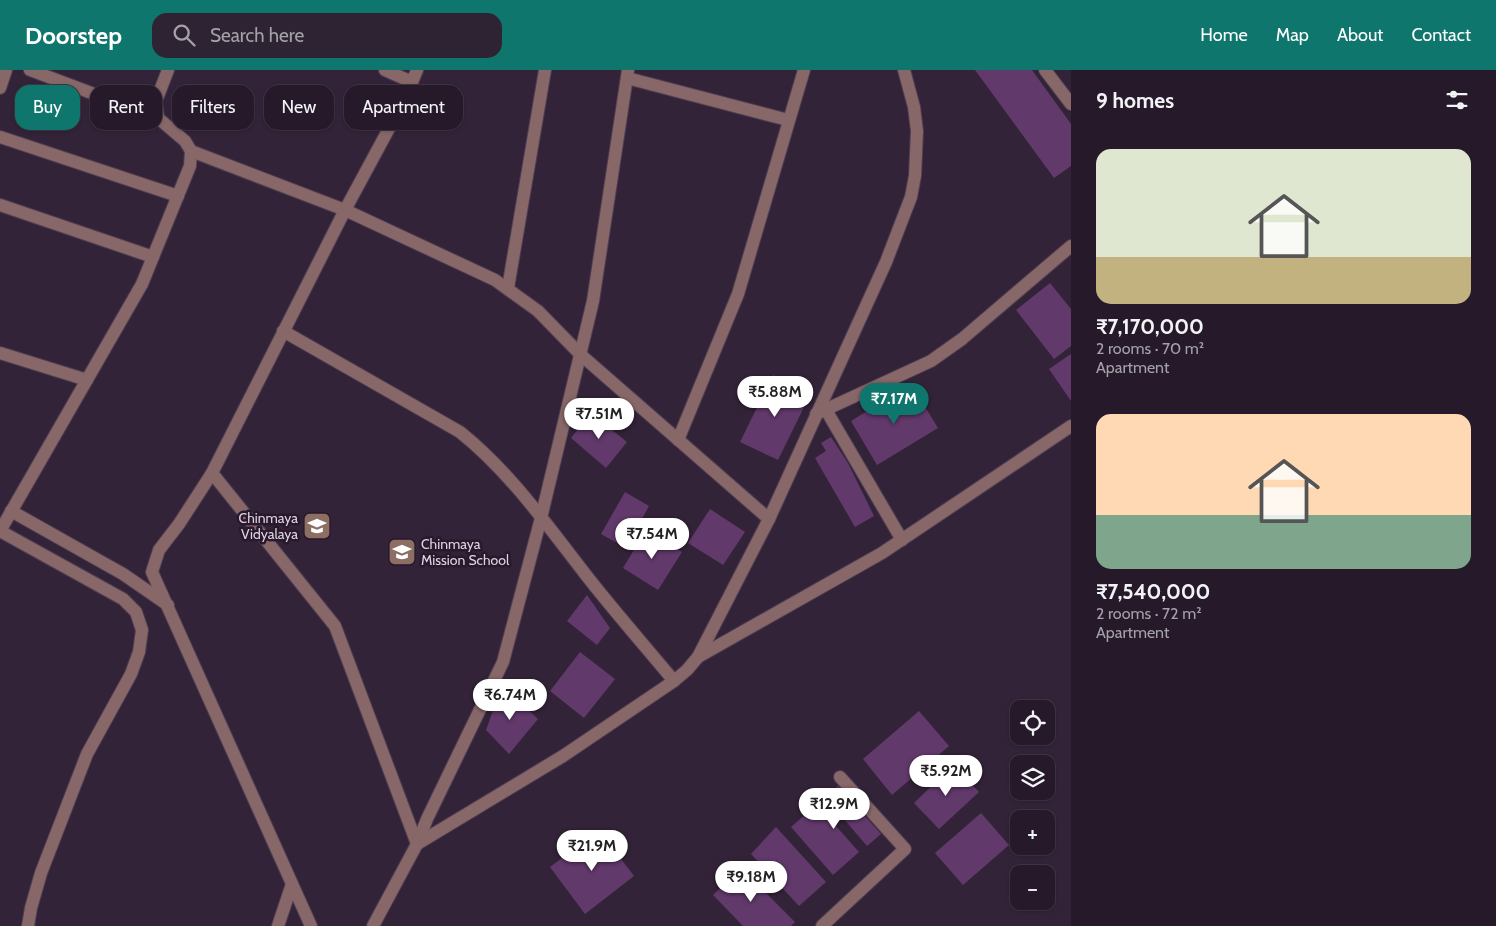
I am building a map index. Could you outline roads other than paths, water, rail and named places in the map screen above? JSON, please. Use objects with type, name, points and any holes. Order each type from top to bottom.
[{"type":"street","points":[[0,88],[6,70]]},
{"type":"street","points":[[30,70],[90,92]]},
{"type":"street","points":[[162,86],[168,70]]},
{"type":"street","points":[[311,926],[152,572],[158,550],[179,524],[212,473],[282,331],[406,98],[415,76],[384,70]]},
{"type":"street","points":[[508,288],[545,70]]},
{"type":"street","points":[[678,440],[738,294],[804,70]]},
{"type":"street","points":[[417,844],[563,756],[674,681],[698,657],[769,519],[821,412],[886,262],[911,197],[915,176],[917,131],[914,107],[904,70]]},
{"type":"street","points":[[1045,70],[1071,104]]},
{"type":"street","points":[[373,926],[417,844],[427,819],[503,662],[541,518],[593,301],[627,74],[788,120]]},
{"type":"street","points":[[28,926],[41,873],[87,754],[131,674],[139,652],[142,630],[136,612],[123,599],[0,531],[142,284],[190,166],[191,151],[185,141],[162,121]]},
{"type":"street","points":[[0,137],[178,196]]},
{"type":"street","points":[[191,151],[345,210],[495,280],[508,288],[538,311],[581,355],[769,519]]},
{"type":"street","points":[[0,205],[153,257]]},
{"type":"street","points":[[821,412],[931,362],[962,339],[1070,246]]},
{"type":"street","points":[[282,331],[460,432],[482,450],[503,472],[674,681]]},
{"type":"street","points":[[0,353],[87,380]]},
{"type":"street","points":[[821,412],[902,540]]},
{"type":"street","points":[[698,657],[882,553],[1071,426]]},
{"type":"street","points":[[212,473],[335,626],[417,844]]},
{"type":"street","points":[[11,511],[123,574],[168,605]]},
{"type":"street","points":[[822,926],[905,849],[840,777]]},
{"type":"street","points":[[278,926],[292,884]]},
{"type":"place","name":"Chinmaya Vidyalaya","points":[[317,526]]},
{"type":"place","name":"Chinmaya Mission School","points":[[402,552]]}]
